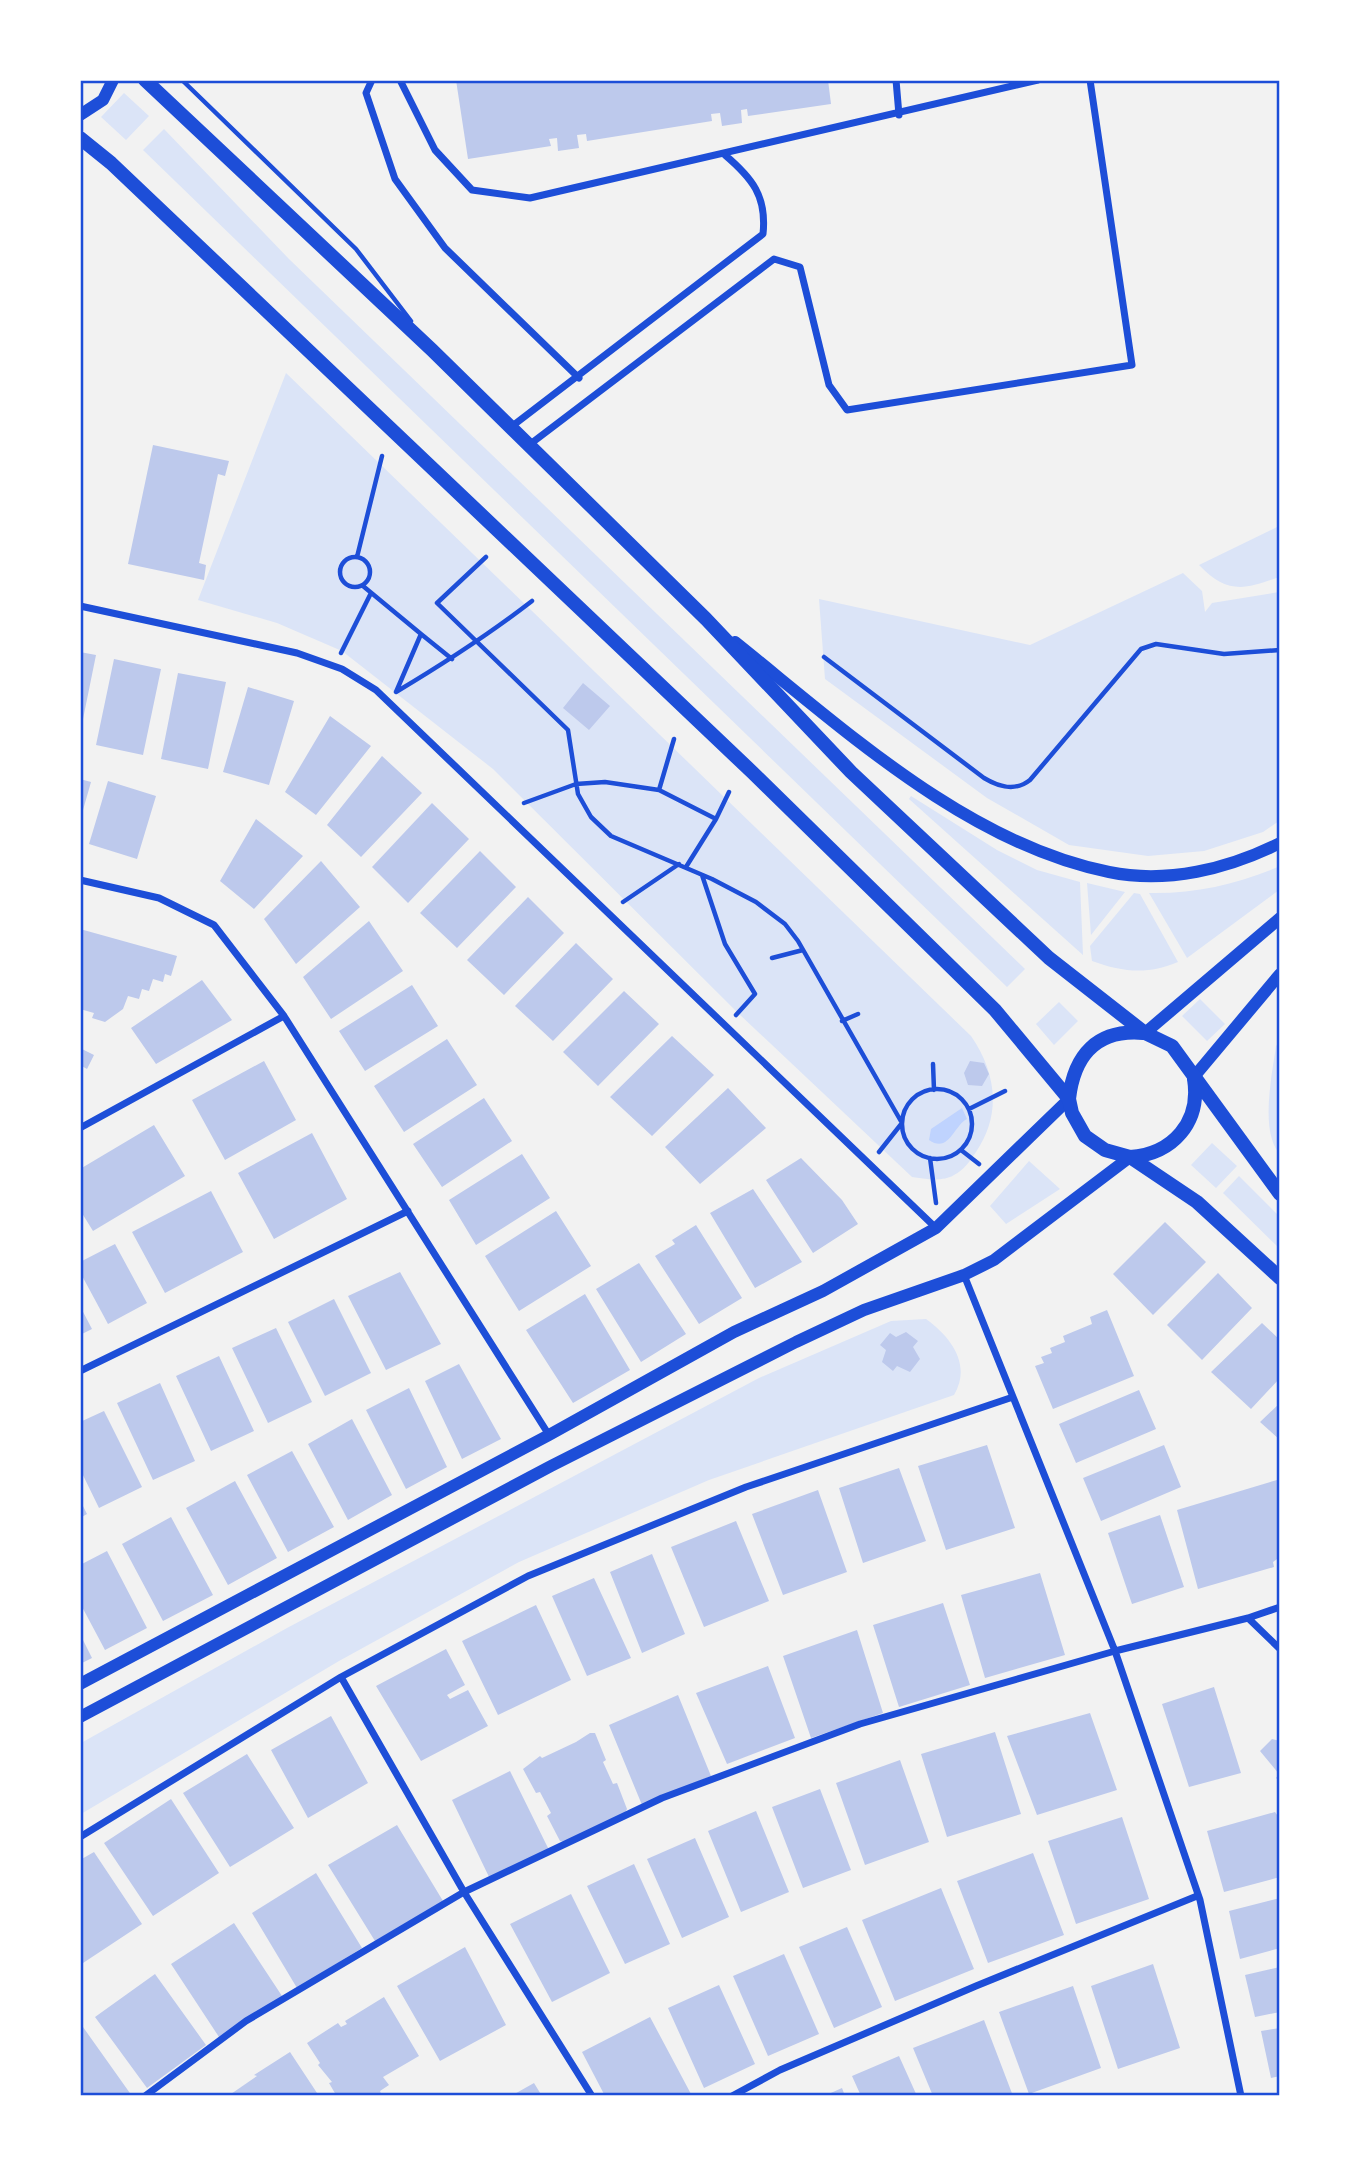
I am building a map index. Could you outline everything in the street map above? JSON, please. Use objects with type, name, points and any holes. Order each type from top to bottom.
[{"type":"main road","points":[[80,115],[103,100],[113,80]]},
{"type":"main road","points":[[145,80],[432,350],[706,619],[851,772],[1049,958],[1145,1033],[1172,1045],[1185,1060],[1193,1078],[1279,1194]]},
{"type":"main road","points":[[80,138],[111,163],[752,772],[995,1010],[1069,1099]]},
{"type":"main road","points":[[706,619],[910,777],[1001,834],[1045,853],[1110,872],[1171,874],[1224,866],[1279,843]]},
{"type":"main road","points":[[1279,918],[1145,1033],[1113,1035],[1094,1044],[1077,1064],[1069,1099],[1072,1113],[1086,1136],[1105,1150],[1130,1157],[1197,1202],[1279,1278]]},
{"type":"main road","points":[[80,1717],[551,1466],[796,1342],[864,1310],[964,1275],[1012,1248],[1130,1157],[1162,1150],[1187,1128],[1195,1100],[1193,1078],[1279,974]]},
{"type":"main road","points":[[80,1684],[549,1435],[734,1332],[823,1291],[936,1228],[1069,1099]]},
{"type":"street","points":[[372,80],[366,93],[395,178],[445,248],[579,378]]},
{"type":"street","points":[[400,80],[435,150],[472,190],[530,198],[899,115],[1038,80]]},
{"type":"street","points":[[896,80],[899,115]]},
{"type":"street","points":[[528,445],[774,259],[800,267],[828,386],[847,410],[1132,365],[1090,80]]},
{"type":"street","points":[[510,428],[579,378],[763,234],[765,212],[751,177],[724,155]]},
{"type":"street","points":[[80,606],[297,653],[342,669],[376,690],[936,1228]]},
{"type":"street","points":[[80,880],[159,898],[214,925],[284,1016],[549,1435]]},
{"type":"street","points":[[80,1128],[284,1016]]},
{"type":"street","points":[[80,1371],[408,1210]]},
{"type":"street","points":[[964,1275],[1115,1651],[1197,1896],[1241,2095]]},
{"type":"street","points":[[80,1837],[341,1676],[528,1576],[746,1487],[1013,1397]]},
{"type":"street","points":[[145,2095],[246,2021],[464,1892],[662,1798],[835,1733],[1115,1651],[1248,1618],[1279,1607]]},
{"type":"street","points":[[1248,1618],[1279,1649]]},
{"type":"street","points":[[341,1676],[464,1892],[592,2095]]},
{"type":"street","points":[[732,2095],[780,2070],[939,2001],[1197,1896]]},
{"type":"lane","points":[[182,80],[356,248],[432,350]]},
{"type":"path","points":[[357,557],[382,456]]},
{"type":"path","points":[[357,557],[366,561],[370,569],[369,579],[363,586],[353,588],[341,578],[343,562],[357,557]]},
{"type":"path","points":[[486,557],[437,604],[479,641],[568,730],[576,784],[591,817],[611,836],[702,874],[756,902],[785,924],[803,950],[902,1123],[907,1142],[921,1155],[941,1159],[961,1150],[972,1131],[969,1109],[955,1094],[934,1090],[915,1097],[904,1113],[902,1123],[879,1152]]},
{"type":"path","points":[[363,586],[452,659]]},
{"type":"path","points":[[341,653],[372,593]]},
{"type":"path","points":[[421,634],[396,692],[479,641],[531,601]]},
{"type":"path","points":[[824,657],[984,778],[996,785],[1012,787],[1030,780],[1140,649],[1156,644],[1224,654],[1279,650]]},
{"type":"path","points":[[659,790],[674,739]]},
{"type":"path","points":[[524,803],[576,784],[605,782],[659,790],[716,819]]},
{"type":"path","points":[[685,867],[716,819],[729,792]]},
{"type":"path","points":[[623,902],[679,864]]},
{"type":"path","points":[[702,874],[724,944],[755,995],[736,1015]]},
{"type":"path","points":[[772,958],[803,950]]},
{"type":"path","points":[[842,1021],[858,1014]]},
{"type":"path","points":[[933,1064],[934,1090]]},
{"type":"path","points":[[969,1109],[1005,1091]]},
{"type":"path","points":[[961,1150],[979,1164]]},
{"type":"path","points":[[930,1158],[936,1203]]},
{"type":"shaded area","points":[[124,93],[149,116],[126,140],[101,117]]},
{"type":"shaded area","points":[[164,129],[289,259],[1025,969],[1007,987],[143,150]]},
{"type":"shaded area","points":[[286,373],[971,1036],[986,1064],[993,1093],[992,1108],[984,1138],[961,1171],[945,1179],[912,1177],[738,1013],[493,769],[342,651],[277,623],[198,600]]},
{"type":"shaded area","points":[[1279,526],[1279,577],[1256,585],[1236,587],[1218,581],[1199,565]]},
{"type":"shaded area","points":[[1183,573],[1202,591],[1205,612],[1212,603],[1279,592],[1279,821],[1263,832],[1204,851],[1148,856],[1069,845],[987,798],[825,679],[819,599],[1030,645]]},
{"type":"shaded area","points":[[911,796],[997,850],[1037,870],[1080,882],[1083,955],[909,799]]},
{"type":"shaded area","points":[[1278,867],[1279,890],[1187,958],[1149,893],[1215,887]]},
{"type":"shaded area","points":[[1087,883],[1125,892],[1091,935]]},
{"type":"shaded area","points":[[1134,893],[1140,894],[1178,962],[1156,969],[1135,970],[1114,968],[1092,961],[1090,946]]},
{"type":"shaded area","points":[[1200,999],[1225,1024],[1207,1041],[1182,1016]]},
{"type":"shaded area","points":[[1059,1002],[1078,1021],[1054,1045],[1036,1024]]},
{"type":"shaded area","points":[[1279,1042],[1279,1153],[1270,1131],[1269,1102],[1276,1046]]},
{"type":"shaded area","points":[[1212,1143],[1237,1166],[1216,1188],[1191,1165]]},
{"type":"shaded area","points":[[1029,1161],[1060,1189],[1006,1224],[990,1206]]},
{"type":"shaded area","points":[[1239,1176],[1279,1216],[1279,1248],[1223,1193]]},
{"type":"shaded area","points":[[926,1319],[943,1334],[956,1352],[961,1373],[954,1395],[709,1480],[519,1562],[339,1661],[81,1814],[81,1743],[287,1628],[759,1378],[891,1321]]},
{"type":"water","points":[[962,1108],[967,1119],[951,1137],[942,1143],[929,1140],[931,1129]]},
{"type":"building","points":[[456,80],[828,80],[831,104],[748,116],[747,109],[741,110],[742,123],[722,126],[720,113],[711,114],[712,121],[587,141],[586,134],[577,135],[579,148],[558,151],[557,138],[549,139],[551,146],[468,159]]},
{"type":"building","points":[[153,445],[229,461],[225,476],[218,474],[199,563],[206,565],[204,580],[128,564]]},
{"type":"building","points":[[80,652],[96,655],[82,724],[80,724]]},
{"type":"building","points":[[114,659],[161,669],[143,755],[96,745]]},
{"type":"building","points":[[178,673],[226,682],[208,769],[161,759]]},
{"type":"building","points":[[583,683],[610,706],[589,730],[563,708]]},
{"type":"building","points":[[248,687],[294,701],[269,785],[223,772]]},
{"type":"building","points":[[330,716],[371,746],[316,815],[285,792]]},
{"type":"building","points":[[382,756],[422,793],[361,857],[327,825]]},
{"type":"building","points":[[80,779],[91,782],[81,817],[80,817]]},
{"type":"building","points":[[108,781],[156,796],[137,859],[89,844]]},
{"type":"building","points":[[432,803],[469,839],[408,903],[372,867]]},
{"type":"building","points":[[256,819],[303,856],[254,909],[220,881]]},
{"type":"building","points":[[480,851],[516,887],[457,948],[420,913]]},
{"type":"building","points":[[321,861],[360,907],[296,964],[264,919]]},
{"type":"building","points":[[528,897],[564,933],[504,995],[467,960]]},
{"type":"building","points":[[369,921],[403,971],[331,1019],[303,977]]},
{"type":"building","points":[[80,929],[177,956],[171,976],[165,974],[163,982],[153,979],[149,991],[142,989],[139,999],[128,996],[123,1009],[105,1022],[92,1018],[94,1013],[80,1009]]},
{"type":"building","points":[[576,943],[613,979],[553,1041],[515,1006]]},
{"type":"building","points":[[202,980],[232,1020],[156,1064],[131,1028]]},
{"type":"building","points":[[412,985],[438,1026],[365,1071],[339,1031]]},
{"type":"building","points":[[624,991],[659,1024],[598,1086],[563,1052]]},
{"type":"building","points":[[672,1036],[714,1075],[652,1136],[610,1097]]},
{"type":"building","points":[[447,1039],[477,1085],[404,1132],[374,1086]]},
{"type":"building","points":[[80,1048],[94,1055],[87,1069],[80,1065]]},
{"type":"building","points":[[264,1061],[296,1120],[225,1160],[192,1100]]},
{"type":"building","points":[[970,1061],[984,1063],[989,1074],[982,1086],[968,1085],[964,1073]]},
{"type":"building","points":[[728,1088],[766,1128],[700,1184],[665,1147]]},
{"type":"building","points":[[484,1098],[512,1141],[442,1187],[413,1144]]},
{"type":"building","points":[[154,1125],[185,1176],[93,1231],[80,1210],[80,1169]]},
{"type":"building","points":[[312,1133],[347,1199],[274,1239],[238,1173]]},
{"type":"building","points":[[522,1154],[550,1198],[476,1245],[449,1200]]},
{"type":"building","points":[[801,1158],[842,1200],[858,1224],[813,1253],[766,1180]]},
{"type":"building","points":[[753,1189],[802,1262],[755,1288],[710,1213]]},
{"type":"building","points":[[211,1191],[243,1252],[165,1293],[132,1232]]},
{"type":"building","points":[[556,1211],[591,1266],[519,1311],[485,1256]]},
{"type":"building","points":[[1165,1222],[1206,1262],[1153,1315],[1113,1274]]},
{"type":"building","points":[[696,1225],[742,1298],[699,1324],[655,1256],[675,1244],[672,1240]]},
{"type":"building","points":[[115,1244],[147,1303],[108,1324],[80,1272],[80,1262]]},
{"type":"building","points":[[639,1263],[686,1334],[641,1362],[596,1289]]},
{"type":"building","points":[[400,1272],[441,1344],[386,1370],[348,1296]]},
{"type":"building","points":[[1218,1273],[1252,1308],[1202,1360],[1167,1325]]},
{"type":"building","points":[[585,1294],[630,1370],[573,1403],[526,1330]]},
{"type":"building","points":[[334,1299],[371,1373],[325,1396],[288,1322]]},
{"type":"building","points":[[80,1306],[92,1329],[80,1335]]},
{"type":"building","points":[[1107,1310],[1134,1376],[1053,1409],[1035,1366],[1044,1363],[1041,1357],[1052,1353],[1050,1348],[1065,1342],[1063,1336],[1092,1324],[1090,1317]]},
{"type":"building","points":[[1262,1323],[1280,1340],[1280,1378],[1251,1409],[1211,1372]]},
{"type":"building","points":[[276,1328],[312,1402],[268,1423],[232,1348]]},
{"type":"building","points":[[906,1332],[918,1341],[913,1347],[920,1359],[910,1372],[897,1366],[893,1371],[882,1362],[886,1350],[880,1345],[890,1333],[896,1337]]},
{"type":"building","points":[[219,1356],[254,1431],[211,1451],[176,1376]]},
{"type":"building","points":[[459,1364],[501,1439],[462,1459],[425,1381]]},
{"type":"building","points":[[160,1383],[195,1461],[153,1480],[117,1403]]},
{"type":"building","points":[[409,1388],[447,1467],[406,1489],[366,1410]]},
{"type":"building","points":[[1139,1390],[1156,1429],[1076,1463],[1059,1424]]},
{"type":"building","points":[[1280,1403],[1280,1440],[1260,1422]]},
{"type":"building","points":[[104,1411],[142,1487],[99,1508],[80,1469],[80,1422]]},
{"type":"building","points":[[352,1419],[392,1495],[348,1520],[308,1444]]},
{"type":"building","points":[[987,1445],[1015,1528],[946,1550],[918,1466]]},
{"type":"building","points":[[1164,1445],[1181,1487],[1101,1521],[1083,1478]]},
{"type":"building","points":[[292,1451],[334,1527],[288,1552],[247,1475]]},
{"type":"building","points":[[899,1468],[926,1541],[863,1563],[839,1488]]},
{"type":"building","points":[[1277,1480],[1280,1557],[1273,1562],[1274,1567],[1198,1589],[1177,1510]]},
{"type":"building","points":[[235,1481],[277,1558],[228,1585],[186,1508]]},
{"type":"building","points":[[818,1490],[847,1572],[783,1595],[752,1514]]},
{"type":"building","points":[[80,1500],[87,1514],[80,1518]]},
{"type":"building","points":[[1160,1515],[1184,1587],[1132,1604],[1108,1533]]},
{"type":"building","points":[[171,1517],[213,1595],[163,1621],[122,1544]]},
{"type":"building","points":[[736,1521],[769,1601],[704,1627],[671,1547]]},
{"type":"building","points":[[107,1551],[147,1628],[105,1650],[80,1603],[80,1565]]},
{"type":"building","points":[[652,1554],[685,1634],[642,1653],[610,1572]]},
{"type":"building","points":[[1040,1573],[1065,1655],[985,1678],[961,1595]]},
{"type":"building","points":[[594,1578],[631,1658],[587,1676],[552,1596]]},
{"type":"building","points":[[943,1603],[970,1685],[899,1707],[873,1625]]},
{"type":"building","points":[[536,1605],[571,1680],[498,1715],[462,1641]]},
{"type":"building","points":[[857,1630],[883,1713],[811,1738],[783,1656]]},
{"type":"building","points":[[80,1634],[92,1658],[80,1664]]},
{"type":"building","points":[[446,1649],[465,1685],[447,1695],[450,1699],[468,1690],[488,1726],[421,1761],[376,1686]]},
{"type":"building","points":[[768,1666],[795,1738],[727,1764],[696,1693]]},
{"type":"building","points":[[1214,1687],[1241,1773],[1189,1787],[1162,1704]]},
{"type":"building","points":[[678,1695],[711,1776],[642,1805],[609,1725]]},
{"type":"building","points":[[1090,1713],[1117,1790],[1037,1815],[1007,1736]]},
{"type":"building","points":[[331,1716],[368,1783],[308,1818],[271,1750]]},
{"type":"building","points":[[995,1732],[1021,1814],[947,1837],[921,1754]]},
{"type":"building","points":[[590,1733],[595,1733],[606,1760],[603,1762],[613,1784],[617,1783],[627,1809],[625,1813],[564,1842],[560,1841],[547,1816],[551,1813],[523,1769],[540,1756],[542,1758]]},
{"type":"building","points":[[1272,1739],[1280,1741],[1280,1782],[1276,1778],[1279,1774],[1260,1751]]},
{"type":"building","points":[[247,1754],[294,1828],[230,1867],[183,1793]]},
{"type":"building","points":[[900,1760],[929,1842],[865,1865],[836,1783]]},
{"type":"building","points":[[510,1771],[549,1850],[490,1879],[452,1800]]},
{"type":"building","points":[[820,1789],[851,1870],[803,1888],[772,1807]]},
{"type":"building","points":[[171,1799],[219,1873],[153,1916],[104,1843]]},
{"type":"building","points":[[756,1811],[789,1892],[741,1912],[708,1831]]},
{"type":"building","points":[[1275,1812],[1280,1819],[1280,1877],[1224,1892],[1207,1831]]},
{"type":"building","points":[[1122,1817],[1149,1899],[1076,1924],[1048,1841]]},
{"type":"building","points":[[397,1825],[443,1901],[375,1941],[328,1865]]},
{"type":"building","points":[[695,1838],[729,1917],[682,1938],[647,1859]]},
{"type":"building","points":[[94,1852],[142,1924],[80,1965],[80,1860]]},
{"type":"building","points":[[1033,1853],[1064,1935],[988,1963],[957,1881]]},
{"type":"building","points":[[634,1864],[670,1944],[625,1964],[587,1886]]},
{"type":"building","points":[[316,1873],[362,1948],[297,1988],[252,1913]]},
{"type":"building","points":[[941,1888],[974,1969],[895,2001],[862,1920]]},
{"type":"building","points":[[571,1894],[610,1973],[552,2002],[510,1924]]},
{"type":"building","points":[[1280,1898],[1280,1948],[1240,1959],[1229,1911]]},
{"type":"building","points":[[234,1923],[282,1996],[219,2037],[171,1964]]},
{"type":"building","points":[[847,1927],[882,2007],[834,2028],[799,1947]]},
{"type":"building","points":[[465,1947],[506,2025],[440,2061],[397,1986]]},
{"type":"building","points":[[784,1954],[819,2034],[768,2056],[733,1976]]},
{"type":"building","points":[[1153,1964],[1180,2048],[1118,2069],[1091,1986]]},
{"type":"building","points":[[1280,1967],[1280,2012],[1255,2017],[1245,1975]]},
{"type":"building","points":[[155,1974],[206,2045],[147,2088],[95,2017]]},
{"type":"building","points":[[719,1985],[755,2064],[704,2088],[668,2008]]},
{"type":"building","points":[[1073,1986],[1101,2068],[1029,2094],[999,2012]]},
{"type":"building","points":[[384,1997],[419,2056],[383,2077],[389,2085],[380,2091],[382,2096],[336,2095],[329,2083],[332,2082],[318,2065],[320,2063],[307,2043],[338,2023],[341,2027],[347,2024],[345,2021]]},
{"type":"building","points":[[650,2017],[691,2094],[605,2096],[582,2052]]},
{"type":"building","points":[[984,2020],[1013,2096],[933,2096],[913,2048]]},
{"type":"building","points":[[83,2027],[132,2096],[80,2096]]},
{"type":"building","points":[[1280,2028],[1280,2076],[1271,2078],[1261,2031]]},
{"type":"building","points":[[290,2052],[319,2096],[228,2096],[257,2076],[254,2075]]},
{"type":"building","points":[[899,2056],[917,2096],[861,2096],[852,2076]]},
{"type":"building","points":[[534,2083],[542,2096],[511,2096]]},
{"type":"building","points":[[842,2088],[845,2096],[824,2096]]}]
